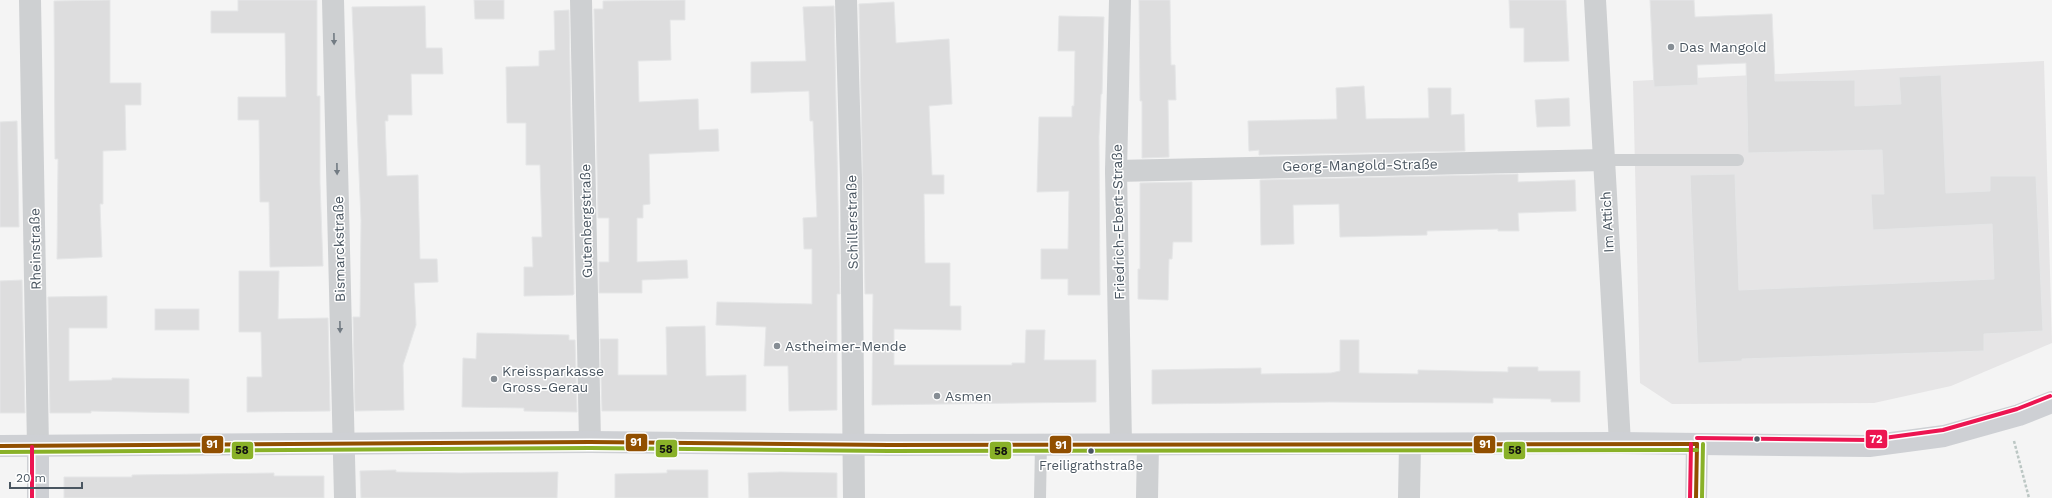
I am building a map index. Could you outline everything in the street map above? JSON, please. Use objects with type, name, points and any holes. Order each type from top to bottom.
[{"type":"main road","points":[[0,446],[38,447],[343,443],[590,442],[853,444],[1620,443],[1869,446],[1944,436],[2008,418],[2052,402]]},
{"type":"main road","name":"Rheinstraße","points":[[38,447],[38,498]]},
{"type":"street","name":"Rheinstraße","points":[[30,0],[38,447]]},
{"type":"street","name":"Bismarckstraße","points":[[333,0],[345,498]]},
{"type":"street","name":"Gutenbergstraße","points":[[581,0],[590,442]]},
{"type":"street","name":"Schillerstraße","points":[[846,0],[851,178],[854,498]]},
{"type":"street","name":"Friedrich-Ebert-Straße","points":[[1120,0],[1116,171],[1121,444]]},
{"type":"street","name":"Im Attich","points":[[1595,0],[1620,443]]},
{"type":"street","name":"Georg-Mangold-Straße","points":[[1116,171],[1604,160]]},
{"type":"street","points":[[1147,498],[1148,444]]},
{"type":"street","points":[[1409,498],[1410,444]]},
{"type":"street","points":[[1696,498],[1697,444]]},
{"type":"lane","points":[[1604,160],[1738,160]]},
{"type":"lane","points":[[1040,498],[1041,444]]},
{"type":"path","points":[[2008,418],[2029,498]]},
{"type":"shaded area","points":[[2044,61],[2052,343],[1951,386],[1874,403],[1672,404],[1640,383],[1633,81]]},
{"type":"building","points":[[110,0],[110,83],[141,83],[141,105],[125,105],[126,150],[103,151],[103,204],[100,204],[102,257],[57,259],[58,159],[55,159],[54,1]]},
{"type":"building","points":[[238,0],[317,0],[317,96],[320,96],[320,183],[323,266],[270,267],[269,202],[260,202],[259,120],[238,120],[238,97],[286,97],[285,33],[211,33],[211,11],[238,11]]},
{"type":"building","points":[[474,0],[504,0],[504,19],[475,19]]},
{"type":"building","points":[[685,0],[685,20],[670,20],[671,60],[638,61],[639,102],[698,99],[699,130],[718,129],[719,151],[649,154],[650,204],[643,205],[643,218],[637,218],[637,262],[687,260],[688,278],[642,280],[642,293],[599,293],[599,262],[609,262],[609,218],[598,218],[594,9],[603,9],[603,1]]},
{"type":"building","points":[[1139,0],[1170,0],[1171,65],[1175,65],[1176,100],[1168,100],[1169,157],[1142,158]]},
{"type":"building","points":[[1509,0],[1566,0],[1569,61],[1524,62],[1524,28],[1510,28]]},
{"type":"building","points":[[1650,0],[1694,0],[1695,17],[1772,14],[1775,81],[1855,80],[1855,106],[1901,104],[1899,77],[1941,75],[1946,193],[1990,191],[1990,176],[2036,176],[2043,331],[1984,334],[1984,351],[1742,359],[1742,361],[1698,363],[1690,175],[1735,174],[1739,290],[1994,279],[1992,224],[1873,230],[1871,194],[1884,194],[1882,150],[1748,153],[1746,63],[1697,65],[1698,85],[1654,87]]},
{"type":"building","points":[[894,2],[896,43],[949,39],[952,104],[929,106],[932,175],[944,175],[944,194],[924,194],[925,263],[950,263],[950,306],[961,306],[961,330],[894,329],[894,365],[1012,365],[1012,363],[1025,363],[1026,330],[1045,330],[1044,360],[1096,360],[1096,402],[872,405],[873,294],[865,294],[859,4]]},
{"type":"building","points":[[425,6],[426,48],[442,48],[443,74],[411,74],[412,115],[388,115],[388,121],[385,121],[387,176],[418,175],[420,259],[437,259],[438,282],[414,283],[416,325],[403,365],[404,410],[355,411],[353,317],[360,317],[361,220],[352,7]]},
{"type":"building","points":[[834,6],[840,294],[837,294],[837,410],[789,411],[788,366],[764,366],[766,327],[716,325],[717,302],[812,304],[812,249],[804,249],[803,218],[817,217],[813,121],[810,121],[809,91],[751,93],[751,62],[806,61],[803,7]]},
{"type":"building","points":[[569,10],[574,294],[524,296],[524,267],[533,267],[532,237],[542,237],[540,165],[526,165],[526,123],[507,123],[506,67],[539,66],[539,51],[555,50],[554,11]]},
{"type":"building","points":[[1059,16],[1104,17],[1102,94],[1099,136],[1100,295],[1068,295],[1068,279],[1041,279],[1041,249],[1068,249],[1069,191],[1037,192],[1039,117],[1072,117],[1072,106],[1074,106],[1075,51],[1058,51]]},
{"type":"building","points":[[1364,86],[1366,119],[1429,118],[1428,88],[1451,88],[1451,115],[1464,114],[1465,151],[1259,155],[1259,150],[1249,151],[1248,121],[1337,119],[1336,88]]},
{"type":"building","points":[[1569,98],[1570,126],[1537,127],[1535,100]]},
{"type":"building","points":[[17,121],[19,227],[0,227],[0,122]]},
{"type":"building","points":[[1518,174],[1518,182],[1575,180],[1576,211],[1518,213],[1519,231],[1498,231],[1498,229],[1427,231],[1427,235],[1340,237],[1339,204],[1293,205],[1294,244],[1261,245],[1260,180]]},
{"type":"building","points":[[1192,182],[1192,242],[1173,242],[1172,259],[1169,259],[1168,300],[1138,299],[1138,269],[1140,269],[1140,183]]},
{"type":"building","points":[[239,271],[279,271],[278,319],[328,318],[330,411],[247,412],[247,377],[262,377],[261,332],[239,332]]},
{"type":"building","points":[[22,280],[25,413],[0,413],[0,281]]},
{"type":"building","points":[[107,296],[107,328],[69,328],[69,381],[112,380],[112,378],[189,379],[189,413],[91,411],[91,413],[50,413],[48,297]]},
{"type":"building","points":[[155,309],[199,309],[199,330],[155,330]]},
{"type":"building","points":[[705,326],[706,376],[746,375],[746,411],[602,411],[600,339],[618,339],[618,375],[667,375],[666,327]]},
{"type":"building","points":[[477,333],[569,335],[569,340],[575,340],[577,412],[524,411],[524,408],[462,407],[463,358],[476,359]]},
{"type":"building","points":[[1340,340],[1359,340],[1359,373],[1418,374],[1418,370],[1508,372],[1508,367],[1538,367],[1538,371],[1580,371],[1580,402],[1551,402],[1551,399],[1493,398],[1493,403],[1330,402],[1152,404],[1152,370],[1261,368],[1261,374],[1331,373],[1340,371]]},
{"type":"building","points":[[396,470],[396,472],[460,473],[558,472],[557,498],[361,498],[360,471]]},
{"type":"building","points":[[667,470],[708,470],[708,498],[615,498],[615,474],[667,473]]},
{"type":"building","points":[[274,473],[274,476],[324,476],[324,498],[64,498],[64,477],[132,477],[132,475]]},
{"type":"building","points":[[748,473],[837,473],[837,498],[749,498]]},
{"type":"transit line","name":"72","points":[[1697,438],[1869,440],[1943,430],[2017,409],[2050,396]]},
{"type":"transit line","name":"91","points":[[0,446],[590,442],[889,445],[1697,444]]},
{"type":"transit line","name":"72","points":[[1690,498],[1691,444]]},
{"type":"transit line","name":"91","points":[[1696,498],[1697,444]]},
{"type":"transit line","name":"58","points":[[1702,498],[1703,444]]},
{"type":"transit line","name":"72","points":[[32,447],[32,498]]},
{"type":"transit line","name":"58","points":[[0,452],[590,448],[889,451],[1697,450]]},
{"type":"place","name":"Das Mangold","points":[[1671,47]]},
{"type":"place","name":"Astheimer-Mende","points":[[777,346]]},
{"type":"place","name":"Kreissparkasse Gross-Gerau","points":[[494,379]]},
{"type":"place","name":"Asmen","points":[[937,396]]},
{"type":"place","name":"Freiligrathstraße","points":[[1091,451]]}]
